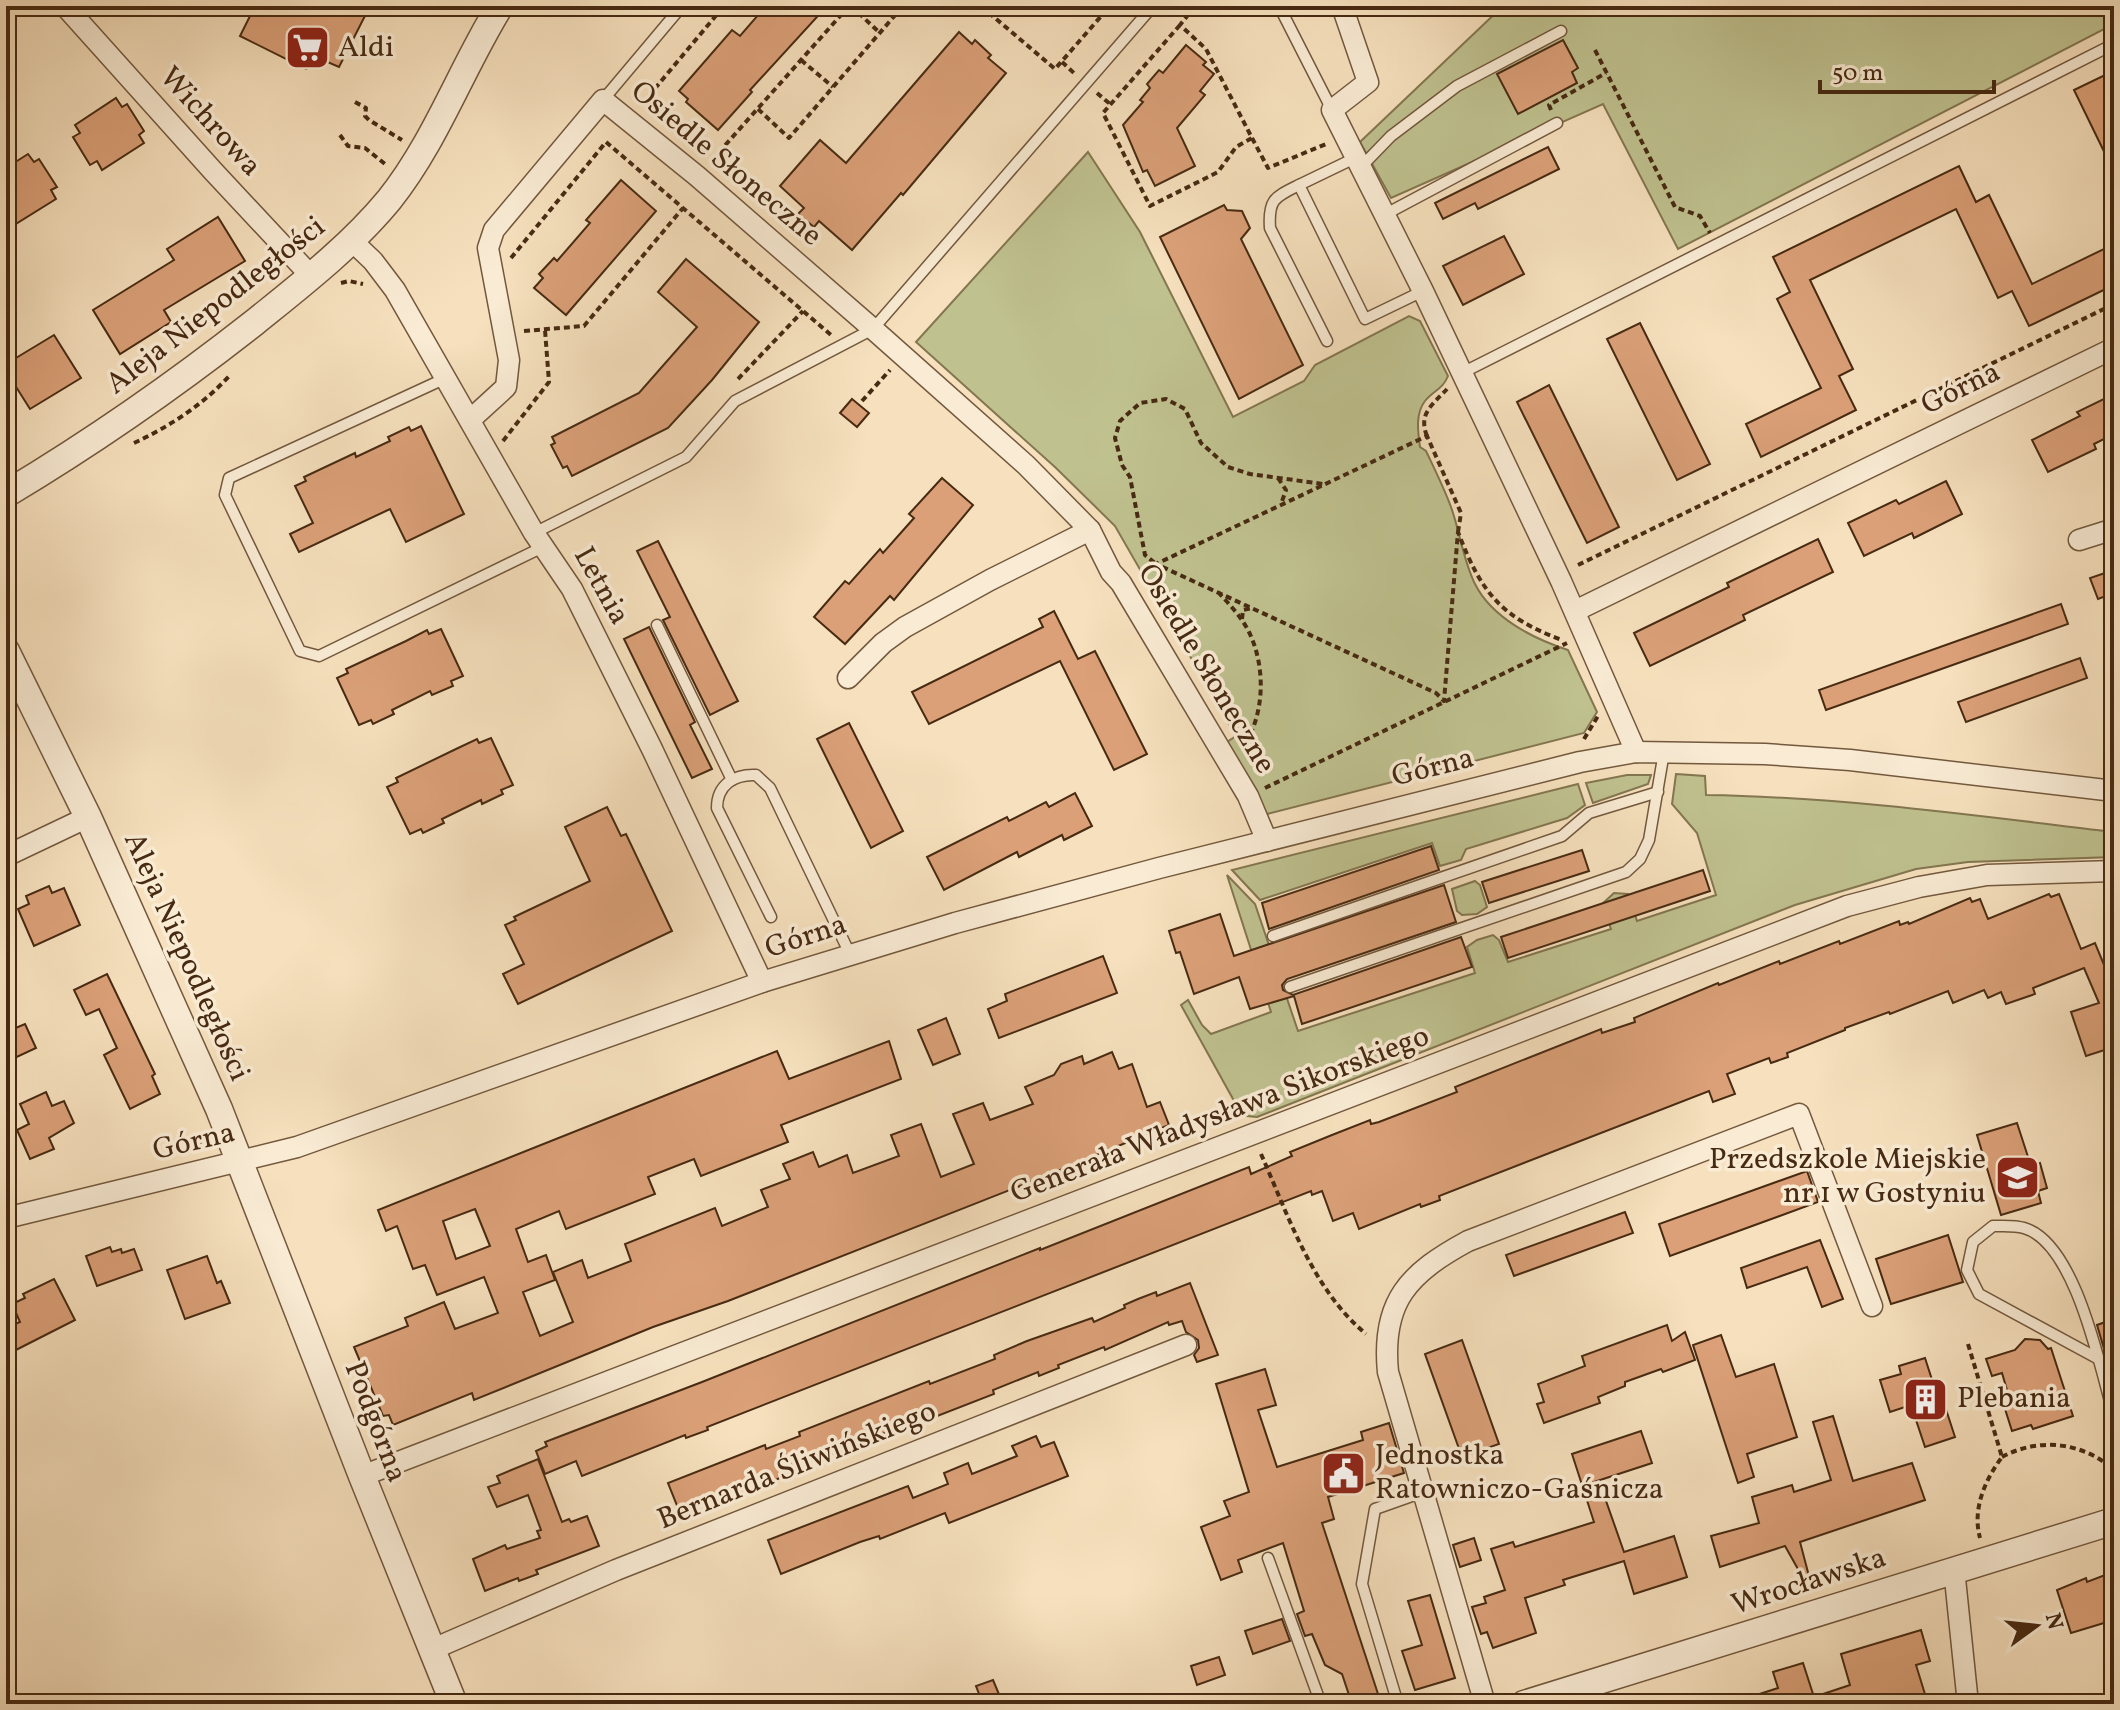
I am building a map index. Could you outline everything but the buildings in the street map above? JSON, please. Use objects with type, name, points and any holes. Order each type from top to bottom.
[{"type":"street","name":"Wichrowa","points":[[65,6],[312,277]]},
{"type":"street","name":"Aleja Niepodległości","points":[[6,494],[143,408],[312,277],[351,240],[388,201],[420,154],[500,6]]},
{"type":"street","points":[[1342,6],[1368,82],[1332,110],[1423,291],[1575,611],[1636,752],[1765,754],[1850,760],[2114,791]]},
{"type":"street","name":"Osiedle Słoneczne","points":[[470,420],[506,387],[509,360],[488,248],[494,230],[603,100],[697,176],[873,329],[1026,465],[1090,530],[1111,572],[1121,583],[1248,796],[1267,841]]},
{"type":"street","name":"Letnia","points":[[351,240],[373,261],[395,290],[539,540],[572,589],[762,982]]},
{"type":"street","name":"Górna","points":[[1575,611],[2114,348]]},
{"type":"street","points":[[2079,540],[2114,529]]},
{"type":"street","points":[[848,678],[883,643],[905,627],[1090,530]]},
{"type":"street","name":"Aleja Niepodległości","points":[[6,651],[88,817],[241,1162]]},
{"type":"street","name":"Górna","points":[[6,1218],[297,1147],[762,982],[1009,908],[1580,762],[1636,752]]},
{"type":"street","points":[[6,856],[88,817]]},
{"type":"street","name":"Generała Władysława Sikorskiego","points":[[362,1476],[1847,906],[1919,887],[1987,875],[2114,871]]},
{"type":"street","points":[[1485,1704],[1388,1372],[1386,1351],[1389,1323],[1402,1290],[1432,1260],[1468,1241],[1799,1114],[1872,1306]]},
{"type":"street","name":"Podgórna","points":[[241,1162],[452,1703]]},
{"type":"street","name":"Bernarda Śliwińskiego","points":[[433,1649],[616,1570],[1186,1345]]},
{"type":"street","name":"Wrocławska","points":[[1524,1704],[2114,1521]]},
{"type":"street","points":[[1954,1569],[1968,1704]]},
{"type":"lane","points":[[603,100],[682,6]]},
{"type":"lane","points":[[446,378],[229,478],[225,495],[300,651],[319,656],[539,540],[686,457],[735,401],[873,329],[1153,6]]},
{"type":"lane","points":[[1279,6],[1332,110]]},
{"type":"lane","points":[[1327,341],[1270,228],[1269,209],[1278,196],[1358,163],[1457,86],[1561,31]]},
{"type":"lane","points":[[1462,373],[2114,44]]},
{"type":"lane","points":[[1384,215],[1557,123]]},
{"type":"lane","points":[[1299,185],[1365,319],[1423,291]]},
{"type":"lane","points":[[657,625],[732,780]]},
{"type":"lane","points":[[1290,987],[1626,872],[1640,859],[1649,840],[1664,752]]},
{"type":"lane","points":[[771,917],[717,808],[719,791],[739,777],[756,775],[770,788],[850,954]]},
{"type":"lane","points":[[1273,936],[1562,836],[1589,813],[1658,792]]},
{"type":"lane","points":[[2097,1358],[1979,1294],[1967,1270],[1973,1242],[1993,1226],[2025,1228],[2051,1244],[2071,1277],[2097,1358],[2114,1416]]},
{"type":"lane","points":[[1398,1704],[1362,1584],[1375,1509],[1423,1492]]},
{"type":"lane","points":[[1268,1558],[1321,1704]]},
{"type":"path","points":[[628,121],[724,6]]},
{"type":"path","points":[[697,176],[850,6],[880,33]]},
{"type":"path","points":[[758,109],[789,138],[903,6]]},
{"type":"path","points":[[981,6],[1055,69],[1110,6]]},
{"type":"path","points":[[1195,6],[1103,113],[1150,206],[1218,172],[1236,147],[1252,138]]},
{"type":"path","points":[[1180,25],[1206,49],[1268,168],[1344,136]]},
{"type":"path","points":[[1595,50],[1675,207],[1700,216],[1717,245]]},
{"type":"path","points":[[801,60],[833,87]]},
{"type":"path","points":[[1557,123],[1548,104],[1606,73]]},
{"type":"path","points":[[355,102],[366,108],[365,116],[369,120],[399,140],[411,138]]},
{"type":"path","points":[[340,135],[348,146],[365,148],[380,158],[387,173]]},
{"type":"path","points":[[506,263],[606,142],[831,335],[853,340]]},
{"type":"path","points":[[523,331],[584,326],[683,208]]},
{"type":"path","points":[[1570,569],[2114,304]]},
{"type":"path","points":[[738,380],[803,311]]},
{"type":"path","points":[[502,442],[549,382],[545,329]]},
{"type":"path","points":[[862,401],[896,363]]},
{"type":"path","points":[[1325,484],[1250,474],[1228,467],[1201,443],[1185,409],[1166,399],[1140,403],[1120,421],[1115,438],[1122,465],[1130,477],[1145,555],[1156,564],[1436,693],[1444,701],[1461,513],[1422,426],[1423,414],[1462,373]]},
{"type":"path","points":[[1121,583],[1427,436]]},
{"type":"path","points":[[1276,477],[1286,490],[1281,504]]},
{"type":"path","points":[[1458,532],[1482,586],[1501,608],[1545,634],[1569,642]]},
{"type":"path","points":[[1216,590],[1242,622],[1257,654],[1261,677],[1259,700],[1248,740],[1228,763]]},
{"type":"path","points":[[1242,622],[1243,610],[1255,608]]},
{"type":"path","points":[[1569,642],[1571,648]]},
{"type":"path","points":[[1248,796],[1569,642]]},
{"type":"path","points":[[1575,742],[1585,739],[1601,711]]},
{"type":"path","points":[[1253,1134],[1310,1265],[1349,1320],[1386,1351]]},
{"type":"path","points":[[1968,1344],[2002,1457]]},
{"type":"path","points":[[1986,1560],[1978,1532],[1977,1514],[1987,1477],[2002,1457],[2032,1445],[2051,1444],[2088,1453],[2114,1470]]},
{"type":"green space","points":[[1503,6],[2114,6],[2114,24],[1678,249],[1603,104],[1391,198],[1360,142]]},
{"type":"green space","points":[[1088,152],[1140,232],[1233,417],[1304,381],[1315,365],[1409,316],[1420,321],[1448,376],[1422,406],[1418,423],[1420,447],[1426,451],[1445,493],[1467,565],[1482,596],[1515,626],[1568,650],[1597,712],[1584,733],[1267,814],[1224,744],[1236,736],[1115,526],[1056,468],[916,342]]},
{"type":"green space","points":[[1676,774],[1705,776],[1706,795],[1856,803],[2105,831],[2108,813],[2114,813],[2114,857],[1968,862],[1916,869],[1795,905],[1257,1117],[1247,1116],[1238,1108],[1181,1005],[1188,1000],[1202,1025],[1211,1034],[1271,1012],[1227,875],[1255,904],[1298,1031],[1475,973],[1467,947],[1477,940],[1493,935],[1499,940],[1508,962],[1611,929],[1602,904],[1614,893],[1628,894],[1637,921],[1716,895],[1697,833],[1672,804]]},
{"type":"green space","points":[[1627,775],[1651,775],[1648,784],[1593,803],[1586,783]]},
{"type":"green space","points":[[1578,784],[1585,805],[1567,818],[1466,849],[1461,860],[1440,866],[1432,843],[1260,900],[1232,870]]},
{"type":"green space","points":[[1475,881],[1480,885],[1487,907],[1477,914],[1462,915],[1457,911],[1452,889]]},
{"type":"place","name":"Aldi","points":[[307,48]]},
{"type":"place","name":"Przedszkole Miejskie nr 1 w Gostyniu","points":[[2017,1177]]},
{"type":"place","name":"Plebania","points":[[1926,1399]]},
{"type":"place","name":"Jednostka Ratowniczo-Gaśnicza","points":[[1344,1473]]}]
